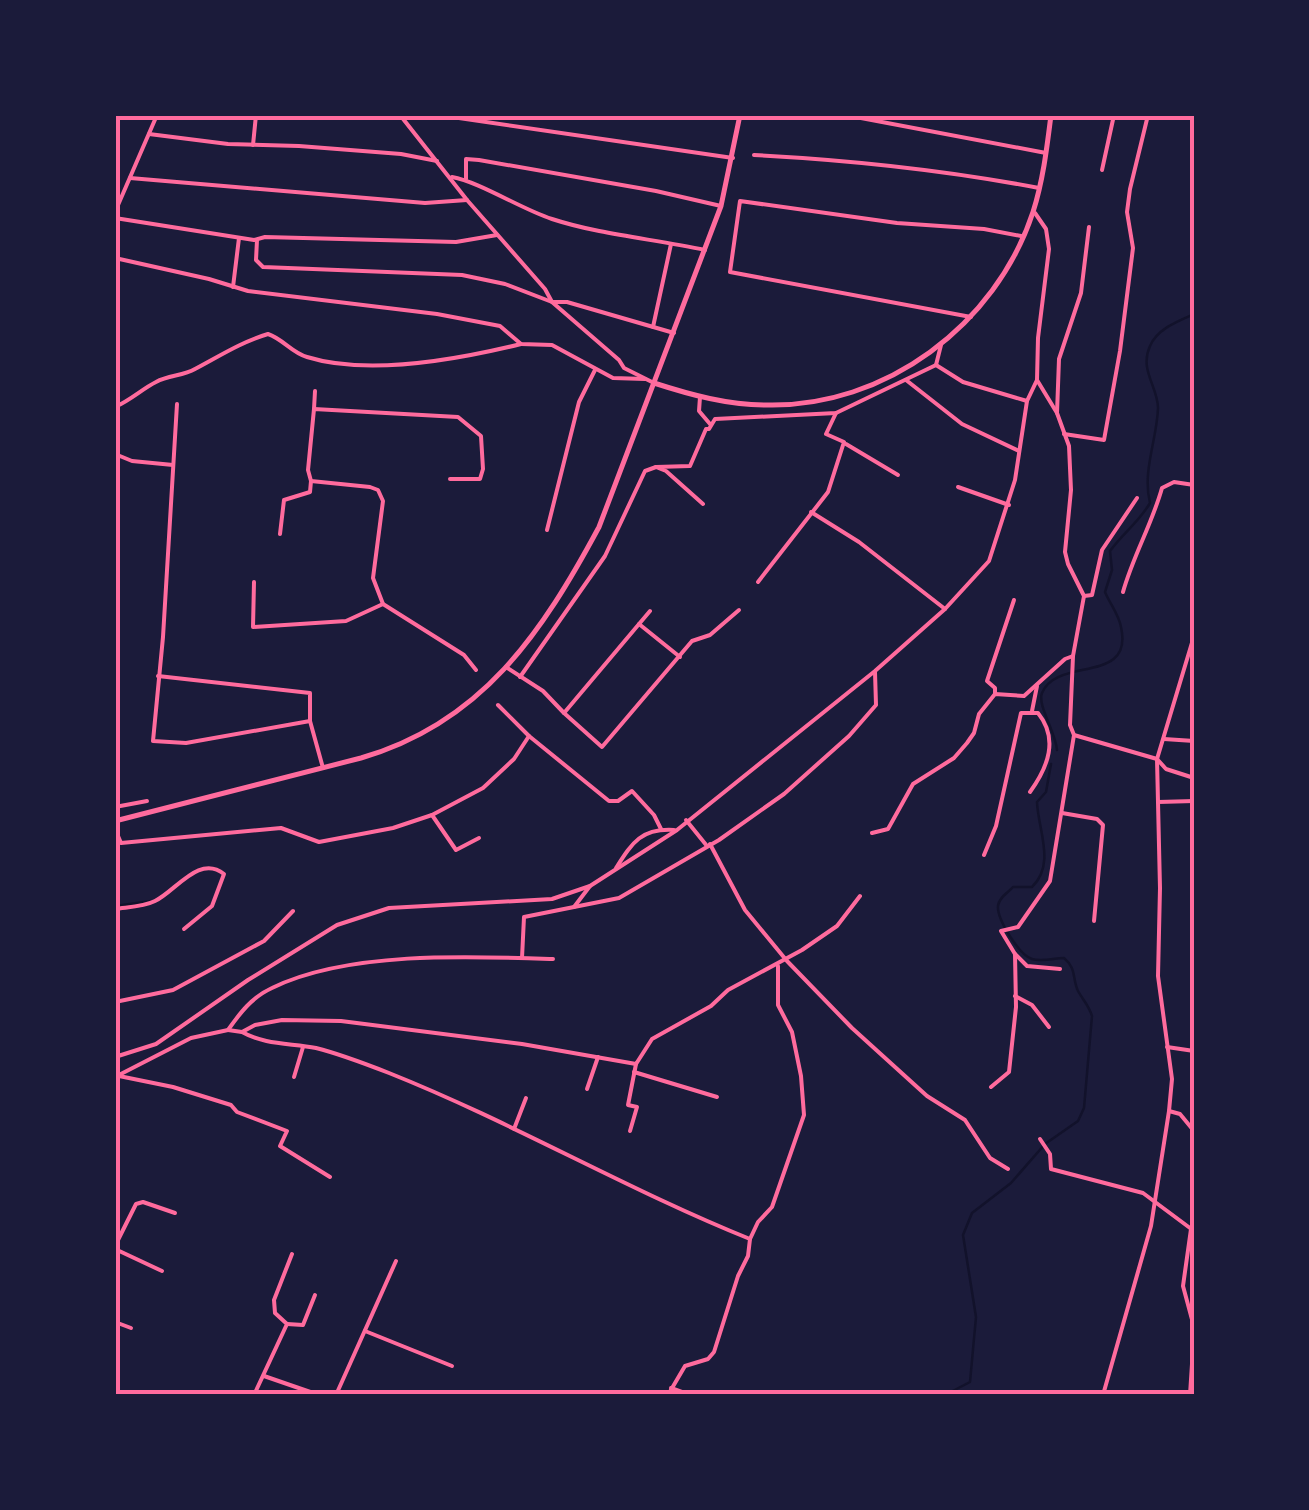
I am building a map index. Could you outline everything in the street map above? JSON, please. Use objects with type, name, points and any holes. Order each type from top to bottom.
[{"type":"main road","points":[[115,820],[376,754],[422,735],[460,712],[506,668],[572,577],[599,527],[721,206],[739,115]]},
{"type":"main road","points":[[654,383],[700,396],[766,406],[827,400],[882,381],[941,345],[971,316],[1004,271],[1023,236],[1039,188],[1051,115]]},
{"type":"street","points":[[157,115],[115,215],[258,240],[264,237],[456,242],[497,235]]},
{"type":"street","points":[[252,145],[256,115]]},
{"type":"street","points":[[400,115],[552,302],[624,368],[654,383]]},
{"type":"street","points":[[845,115],[1046,153]]},
{"type":"street","points":[[1102,170],[1114,115]]},
{"type":"street","points":[[1062,433],[1104,440],[1133,248],[1127,212],[1148,115]]},
{"type":"street","points":[[452,117],[733,158]]},
{"type":"street","points":[[149,134],[401,154],[440,162]]},
{"type":"street","points":[[754,155],[854,162],[983,177],[1039,188]]},
{"type":"street","points":[[466,180],[466,159],[479,160],[721,206]]},
{"type":"street","points":[[450,177],[466,180],[558,221],[705,250]]},
{"type":"street","points":[[130,178],[404,202],[467,200]]},
{"type":"street","points":[[971,316],[730,272],[740,200],[897,223],[1023,236]]},
{"type":"street","points":[[115,1057],[156,1044],[248,980],[338,926],[389,908],[552,899],[590,886],[676,830],[875,672],[945,609],[989,561],[1009,505],[1027,401],[1037,380],[1049,248],[1046,230],[1033,211]]},
{"type":"street","points":[[1056,413],[1059,359],[1081,293],[1089,227]]},
{"type":"street","points":[[233,286],[239,238]]},
{"type":"street","points":[[258,240],[256,260],[264,267],[462,274],[674,333]]},
{"type":"street","points":[[653,326],[672,243]]},
{"type":"street","points":[[115,258],[248,291],[437,314],[500,326],[521,344]]},
{"type":"street","points":[[115,406],[163,378],[192,370],[268,334],[280,338],[304,357],[352,364],[474,356],[521,344],[552,346],[595,370],[624,380],[645,379]]},
{"type":"street","points":[[520,677],[606,556],[645,470],[690,466],[710,424],[718,418],[836,414],[936,365],[941,345]]},
{"type":"street","points":[[936,365],[963,382],[1027,401]]},
{"type":"street","points":[[547,530],[579,402],[595,370]]},
{"type":"street","points":[[906,380],[962,424],[1020,451]]},
{"type":"street","points":[[1037,380],[1069,446],[1071,490],[1066,552],[1084,596],[1073,659],[1070,725],[1074,735],[1050,881],[1018,927],[1002,931],[1027,966],[1060,968]]},
{"type":"street","points":[[280,534],[284,500],[310,492],[308,470],[315,391]]},
{"type":"street","points":[[700,396],[699,411],[710,424]]},
{"type":"street","points":[[177,404],[153,741],[186,743],[310,721]]},
{"type":"street","points":[[314,409],[458,417],[481,436],[484,469],[480,479],[450,479]]},
{"type":"street","points":[[836,414],[826,434],[898,475]]},
{"type":"street","points":[[758,582],[828,492],[844,442]]},
{"type":"street","points":[[115,454],[132,461],[172,465]]},
{"type":"street","points":[[656,467],[703,504]]},
{"type":"street","points":[[311,480],[362,484],[378,490],[382,501],[374,578],[383,604],[464,654],[476,670]]},
{"type":"street","points":[[1123,592],[1162,488],[1174,482],[1194,485]]},
{"type":"street","points":[[958,487],[1009,505]]},
{"type":"street","points":[[1084,596],[1092,595],[1102,550],[1137,498]]},
{"type":"street","points":[[812,512],[859,542],[945,609]]},
{"type":"street","points":[[254,582],[253,627],[346,621],[383,604]]},
{"type":"street","points":[[872,833],[888,829],[913,784],[954,758],[974,733],[979,714],[995,694],[995,688],[987,681],[1014,600]]},
{"type":"street","points":[[506,668],[543,691],[602,746],[692,641],[710,635],[738,610]]},
{"type":"street","points":[[564,713],[650,611]]},
{"type":"street","points":[[639,624],[680,657]]},
{"type":"street","points":[[1103,1395],[1155,1204],[1169,1111],[1172,1079],[1158,976],[1157,759],[1194,636]]},
{"type":"street","points":[[995,694],[1024,696],[1064,659],[1073,659]]},
{"type":"street","points":[[522,958],[524,917],[618,898],[709,845],[784,794],[849,736],[876,706],[875,672]]},
{"type":"street","points":[[158,676],[310,692],[310,721],[323,768]]},
{"type":"street","points":[[1032,712],[1036,686]]},
{"type":"street","points":[[498,705],[609,801],[618,801],[632,791],[662,830]]},
{"type":"street","points":[[984,855],[996,826],[1021,714],[1032,712],[1038,713],[1048,726],[1049,749],[1043,774],[1030,792]]},
{"type":"street","points":[[1074,735],[1157,759],[1166,769],[1194,778]]},
{"type":"street","points":[[115,829],[118,844],[281,828],[318,842],[393,828],[432,815],[495,780],[530,736]]},
{"type":"street","points":[[1164,739],[1192,740]]},
{"type":"street","points":[[1158,802],[1194,800]]},
{"type":"street","points":[[115,807],[147,801]]},
{"type":"street","points":[[1062,813],[1098,819],[1103,825],[1094,921]]},
{"type":"street","points":[[432,815],[456,850],[479,838]]},
{"type":"street","points":[[686,820],[709,845],[745,910],[787,961],[852,1028],[927,1096],[965,1120],[990,1158],[1008,1169]]},
{"type":"street","points":[[614,872],[635,839],[646,832],[676,830]]},
{"type":"street","points":[[115,909],[157,900],[192,874],[207,868],[218,869],[224,874],[218,898],[184,929]]},
{"type":"street","points":[[574,907],[590,886]]},
{"type":"street","points":[[630,1131],[636,1106],[628,1105],[634,1072],[652,1039],[710,1006],[728,990],[787,961],[837,926],[860,896]]},
{"type":"street","points":[[115,1002],[172,990],[264,941],[294,911]]},
{"type":"street","points":[[991,1087],[1008,1072],[1015,954]]},
{"type":"street","points":[[228,1030],[245,1006],[271,988],[352,963],[553,959]]},
{"type":"street","points":[[668,1395],[685,1366],[708,1359],[714,1352],[748,1256],[750,1239],[758,1222],[772,1207],[804,1116],[792,1032],[778,1005],[778,966]]},
{"type":"street","points":[[1015,996],[1032,1005],[1049,1028]]},
{"type":"street","points":[[242,1032],[282,1020],[341,1021],[522,1044],[636,1064]]},
{"type":"street","points":[[117,1076],[191,1038],[228,1030],[258,1040],[303,1046],[390,1074],[750,1239]]},
{"type":"street","points":[[294,1077],[303,1046]]},
{"type":"street","points":[[1167,1047],[1194,1050]]},
{"type":"street","points":[[588,1089],[598,1057]]},
{"type":"street","points":[[634,1072],[716,1097]]},
{"type":"street","points":[[117,1076],[173,1086],[231,1105],[237,1112],[287,1131],[280,1146],[330,1177]]},
{"type":"street","points":[[514,1130],[526,1098]]},
{"type":"street","points":[[1169,1111],[1180,1114],[1194,1131]]},
{"type":"street","points":[[1041,1140],[1052,1170],[1142,1193],[1192,1230],[1183,1286],[1194,1330],[1190,1395]]},
{"type":"street","points":[[162,1272],[115,1248],[136,1204],[143,1202],[175,1214]]},
{"type":"street","points":[[292,1254],[274,1300],[275,1313],[286,1324],[304,1324],[315,1296]]},
{"type":"street","points":[[336,1395],[396,1261]]},
{"type":"street","points":[[115,1322],[130,1328]]},
{"type":"street","points":[[254,1395],[286,1324]]},
{"type":"street","points":[[365,1331],[452,1366]]},
{"type":"street","points":[[264,1376],[319,1395]]},
{"type":"street","points":[[670,1388],[690,1395]]},
{"type":"waterway","points":[[1057,750],[1042,705],[1042,693],[1050,682],[1063,675],[1106,664],[1116,657],[1122,645],[1120,623],[1105,592],[1112,570],[1110,551],[1150,503],[1149,467],[1158,408],[1147,355],[1153,340],[1163,330],[1194,314]]},
{"type":"waterway","points":[[945,1395],[970,1382],[976,1317],[963,1235],[972,1213],[1011,1183],[1045,1144],[1078,1121],[1084,1108],[1091,1012],[1078,991],[1068,962],[1064,958],[1040,960],[1027,956],[1005,927],[998,906],[1013,887],[1032,887],[1043,868],[1037,802],[1046,792],[1051,764]]},
{"type":"waterway","points":[[115,906],[151,901]]}]
